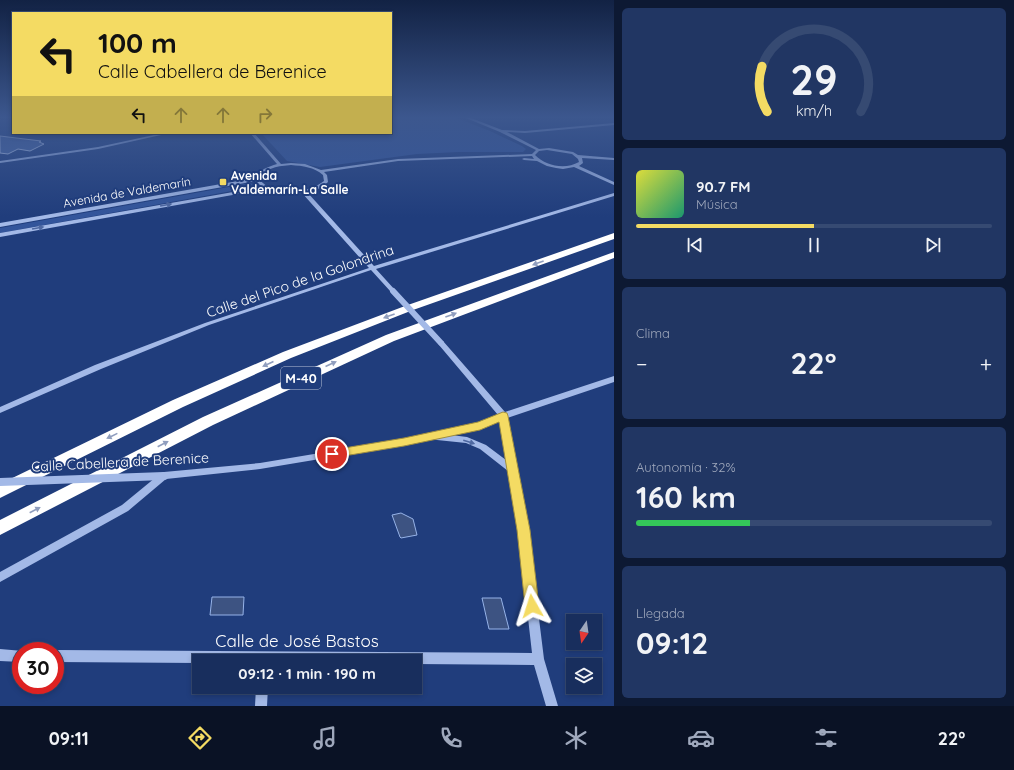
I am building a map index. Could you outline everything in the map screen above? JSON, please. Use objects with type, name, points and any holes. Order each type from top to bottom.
[{"type":"highway","name":"M-40","points":[[0,491],[183,400],[288,355],[378,320],[560,256],[614,235]]},
{"type":"highway","name":"M-40","points":[[0,528],[208,421],[383,341],[614,255]]},
{"type":"street","points":[[0,162],[77,151]]},
{"type":"street","points":[[268,151],[280,165]]},
{"type":"street","points":[[321,171],[325,175],[326,181],[319,187],[304,192],[289,193],[275,191],[265,188],[257,179],[259,174],[267,169],[280,165],[301,165],[321,171],[398,160],[532,155],[537,151]]},
{"type":"street","points":[[564,151],[579,158],[614,160]]},
{"type":"street","points":[[532,155],[536,160]]},
{"type":"street","points":[[575,166],[580,164],[579,158]]},
{"type":"street","points":[[325,175],[368,168],[432,161],[466,159],[536,160],[554,166],[575,166],[614,184]]},
{"type":"street","name":"Avenida de Valdemarín","points":[[0,225],[257,179]]},
{"type":"street","name":"Avenida de Valdemarín","points":[[0,236],[265,188]]},
{"type":"street","points":[[304,192],[441,343],[503,416],[524,530],[538,658],[552,706]]},
{"type":"street","name":"Calle del Pico de la Golondrina","points":[[0,410],[98,367],[207,324],[373,268],[614,194]]},
{"type":"street","name":"Avenida de Valdemarín","points":[[111,215],[113,222]]},
{"type":"street","name":"Calle Cabellera de Berenice","points":[[0,482],[164,476],[260,466],[430,437],[480,426],[503,416],[614,380]]},
{"type":"street","points":[[430,437],[467,440],[483,447],[513,470]]},
{"type":"street","points":[[0,577],[125,508],[164,476]]},
{"type":"street","points":[[0,655],[12,656]]},
{"type":"street","name":"Calle de José Bastos","points":[[64,656],[192,658]]},
{"type":"street","name":"Calle de José Bastos","points":[[422,658],[538,658]]},
{"type":"street","points":[[261,706],[262,694]]},
{"type":"shaded area","points":[[278,151],[524,151],[417,154],[320,167],[287,161]]},
{"type":"shaded area","points":[[251,183],[254,187],[0,233],[0,228]]},
{"type":"shaded area","points":[[401,513],[413,519],[417,535],[400,537],[392,515]]},
{"type":"shaded area","points":[[212,597],[244,597],[243,615],[210,615]]},
{"type":"shaded area","points":[[482,598],[501,598],[509,629],[489,629]]},
{"type":"building","points":[[0,151],[14,151],[8,154],[0,153]]},
{"type":"place","name":"Avenida Valdemarín-La Salle","points":[[223,182]]},
{"type":"route","points":[[332,454],[404,442],[480,426],[503,416],[524,530],[532,606]]}]
